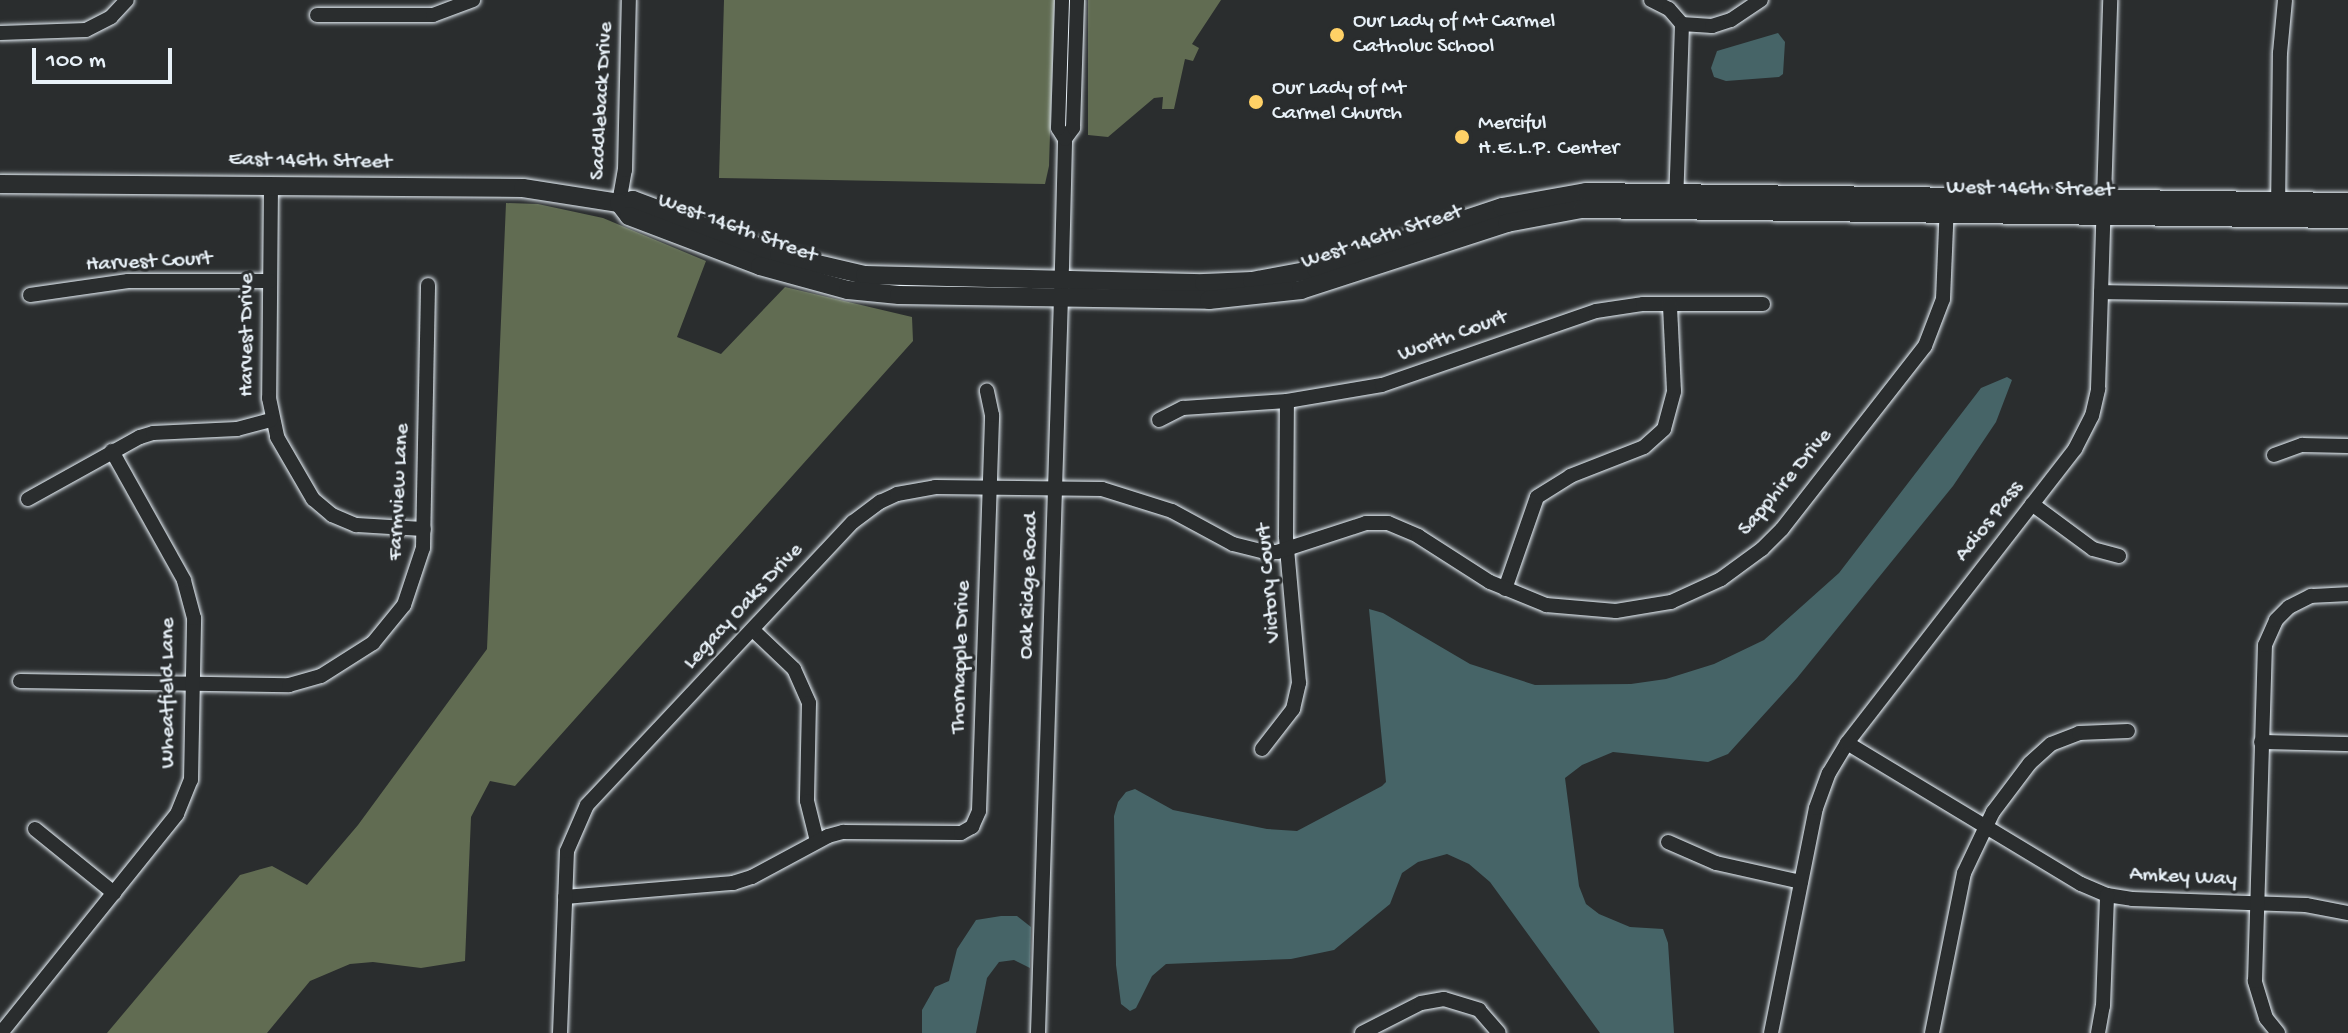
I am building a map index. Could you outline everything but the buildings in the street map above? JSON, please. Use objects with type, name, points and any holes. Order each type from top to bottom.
[{"type":"main road","name":"East 146th Street","points":[[0,184],[523,188],[619,203]]},
{"type":"main road","name":"West 146th Street","points":[[619,203],[629,216],[777,272],[830,287],[899,295],[1061,289],[1209,300],[1279,294],[1331,282],[1522,219],[1582,209],[1676,200],[2278,209],[2348,202]]},
{"type":"main road","name":"West 146th Street","points":[[2278,209],[2348,219]]},
{"type":"street","points":[[0,33],[86,30],[111,17],[127,0]]},
{"type":"street","points":[[317,15],[433,15],[473,0]]},
{"type":"street","name":"Saddleback Drive","points":[[619,203],[625,170],[629,0]]},
{"type":"street","name":"Oak Ridge Road","points":[[1038,1033],[1065,139],[1058,128],[1062,0]]},
{"type":"street","name":"Oak Ridge Road","points":[[1065,139],[1073,128],[1077,0]]},
{"type":"street","points":[[1651,0],[1669,9],[1682,24],[1676,200]]},
{"type":"street","points":[[1682,24],[1712,26],[1731,20],[1761,0]]},
{"type":"street","name":"Adios Pass","points":[[1771,1033],[1816,808],[1829,773],[1847,743],[2075,449],[2092,416],[2098,389],[2110,0]]},
{"type":"street","points":[[2278,209],[2280,53],[2285,0]]},
{"type":"street","name":"Harvest Drive","points":[[271,185],[271,420],[305,487],[323,509],[356,525],[424,529]]},
{"type":"street","name":"Sapphire Drive","points":[[1055,486],[1102,489],[1172,511],[1251,551],[1287,549],[1366,523],[1388,523],[1418,536],[1505,589],[1546,605],[1572,609],[1643,608],[1698,591],[1742,566],[1791,517],[1933,331],[1943,299],[1947,205]]},
{"type":"street","name":"Harvest Court","points":[[30,295],[128,281],[270,281]]},
{"type":"street","name":"Farmview Lane","points":[[20,681],[289,685],[321,676],[352,660],[373,643],[404,605],[419,568],[424,529],[428,285]]},
{"type":"street","points":[[2101,292],[2348,296]]},
{"type":"street","name":"Worth Court","points":[[1159,420],[1183,408],[1287,401],[1382,385],[1576,316],[1620,307],[1763,304]]},
{"type":"street","points":[[1505,589],[1537,497],[1570,476],[1644,447],[1664,429],[1674,391],[1670,305]]},
{"type":"street","name":"Thornapple Drive","points":[[817,841],[857,831],[961,833],[972,827],[979,811],[992,415],[987,391]]},
{"type":"street","name":"Victory Court","points":[[1262,749],[1293,709],[1299,683],[1287,549],[1287,401]]},
{"type":"street","points":[[28,499],[112,451],[153,433],[237,429],[271,420]]},
{"type":"street","points":[[2274,455],[2302,445],[2348,446]]},
{"type":"street","name":"Wheatfield Lane","points":[[1,1033],[186,798],[191,780],[194,618],[184,580],[112,451]]},
{"type":"street","name":"Legacy Oaks Drive","points":[[560,1033],[567,851],[574,828],[587,805],[754,631],[853,522],[880,502],[916,489],[1055,486]]},
{"type":"street","points":[[2032,504],[2093,549],[2119,556]]},
{"type":"street","points":[[2278,1033],[2266,1018],[2256,991],[2264,654],[2276,620],[2289,607],[2311,596],[2348,594]]},
{"type":"street","points":[[565,897],[733,883],[752,877],[817,841],[807,801],[810,718],[805,691],[794,669],[754,631]]},
{"type":"street","points":[[1932,1033],[1964,873],[1984,826],[2030,763],[2051,744],[2079,733],[2128,731]]},
{"type":"street","points":[[2261,742],[2348,744]]},
{"type":"street","name":"Amkey Way","points":[[1847,743],[2081,884],[2107,895],[2132,899],[2306,905],[2348,913]]},
{"type":"street","points":[[35,829],[114,893]]},
{"type":"street","points":[[1668,842],[1716,863],[1801,882]]},
{"type":"street","points":[[2098,1033],[2103,1006],[2107,895]]},
{"type":"street","points":[[1362,1033],[1421,1003],[1444,999],[1479,1010],[1499,1033]]},
{"type":"green space","points":[[724,0],[1054,0],[1049,166],[1045,184],[719,178]]},
{"type":"green space","points":[[1088,0],[1221,0],[1192,44],[1199,48],[1193,61],[1185,59],[1174,109],[1162,109],[1163,97],[1154,98],[1108,137],[1088,135]]},
{"type":"green space","points":[[506,203],[538,204],[603,218],[706,261],[677,337],[721,354],[785,287],[912,317],[913,341],[515,786],[490,781],[471,817],[465,961],[421,968],[373,962],[350,964],[310,981],[267,1033],[107,1033],[240,875],[272,866],[307,885],[358,825],[487,649]]},
{"type":"water","points":[[1778,33],[1785,42],[1783,74],[1779,77],[1726,81],[1714,77],[1711,68],[1717,51]]},
{"type":"water","points":[[2007,377],[2012,380],[1996,422],[1953,486],[1797,678],[1728,754],[1708,762],[1613,752],[1582,765],[1565,778],[1579,886],[1586,904],[1599,914],[1630,927],[1663,929],[1668,943],[1674,1033],[1600,1033],[1490,882],[1469,864],[1447,854],[1418,862],[1402,873],[1390,904],[1334,950],[1291,959],[1166,964],[1152,976],[1136,1008],[1130,1011],[1121,1004],[1116,965],[1114,816],[1118,802],[1126,792],[1135,789],[1173,810],[1267,829],[1297,831],[1382,786],[1386,782],[1369,609],[1383,613],[1470,664],[1535,685],[1631,684],[1666,679],[1714,664],[1764,640],[1839,573],[1981,388]]},
{"type":"water","points":[[1017,916],[1031,927],[1030,968],[1014,960],[999,962],[987,978],[976,1033],[922,1033],[922,1010],[935,987],[949,981],[957,949],[976,920]]},
{"type":"place","name":"Our Lady of Mt Carmel Catholuc School","points":[[1337,35]]},
{"type":"place","name":"Our Lady of Mt Carmel Church","points":[[1256,102]]},
{"type":"place","name":"Merciful H.E.L.P. Center","points":[[1462,137]]}]
